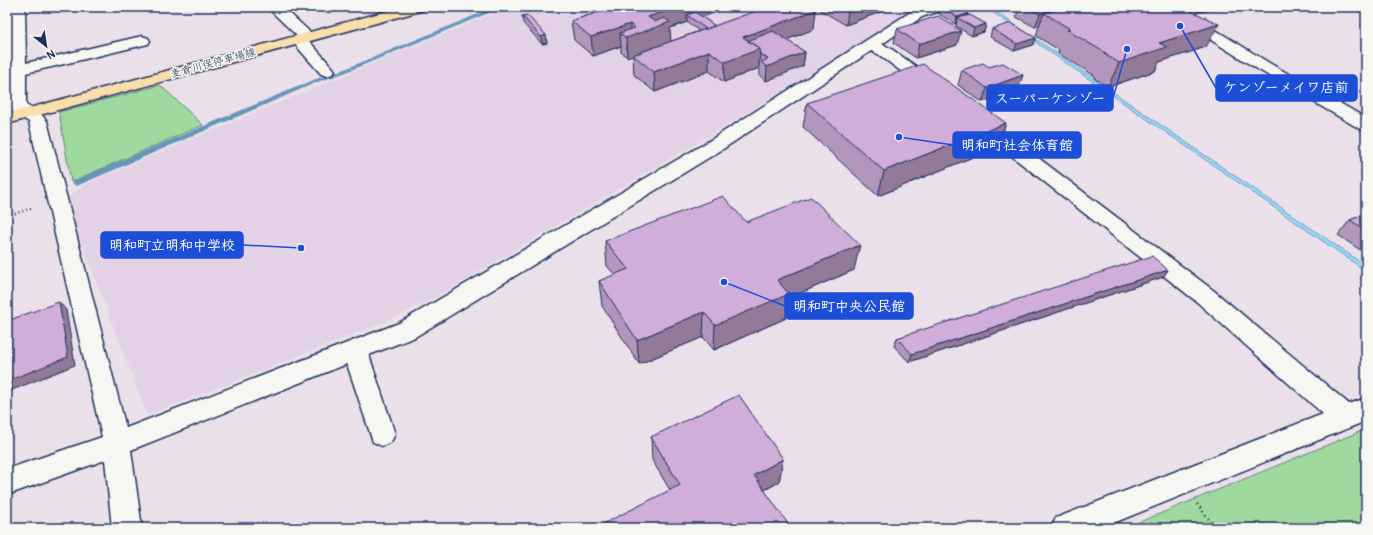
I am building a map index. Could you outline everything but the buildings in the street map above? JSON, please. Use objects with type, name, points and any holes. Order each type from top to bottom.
[{"type":"main road","name":"麦倉川俣停車場線","points":[[7,119],[416,7]]},
{"type":"street","points":[[18,7],[17,106],[27,114],[35,117],[38,121],[117,444],[127,528]]},
{"type":"street","points":[[274,7],[303,38],[327,71]]},
{"type":"street","points":[[7,482],[117,444],[407,330],[716,145],[917,14],[938,7]]},
{"type":"street","points":[[1168,7],[1265,67],[1366,125]]},
{"type":"street","points":[[17,70],[142,41]]},
{"type":"street","points":[[871,45],[884,51],[953,102],[1355,413]]},
{"type":"street","points":[[354,351],[382,434]]},
{"type":"street","points":[[1066,528],[1355,413]]},
{"type":"path","points":[[1196,502],[1216,528]]},
{"type":"shaded area","points":[[508,7],[926,7],[912,12],[727,125],[434,298],[381,324],[147,415],[65,199],[90,182]]},
{"type":"green space","points":[[160,85],[203,125],[71,182],[59,112]]},
{"type":"green space","points":[[1366,429],[1366,528],[1125,528]]},
{"type":"water","points":[[985,7],[989,7],[1366,266],[1366,271]]},
{"type":"waterway","points":[[76,183],[318,80],[342,72],[500,7]]},
{"type":"place","name":"ケンゾーメイワ店前","points":[[1180,26]]},
{"type":"place","name":"スーパーケンゾー","points":[[1127,49]]},
{"type":"place","name":"明和町社会体育館","points":[[899,137]]},
{"type":"place","name":"明和町立明和中学校","points":[[301,248]]},
{"type":"place","name":"明和町中央公民館","points":[[724,282]]}]
